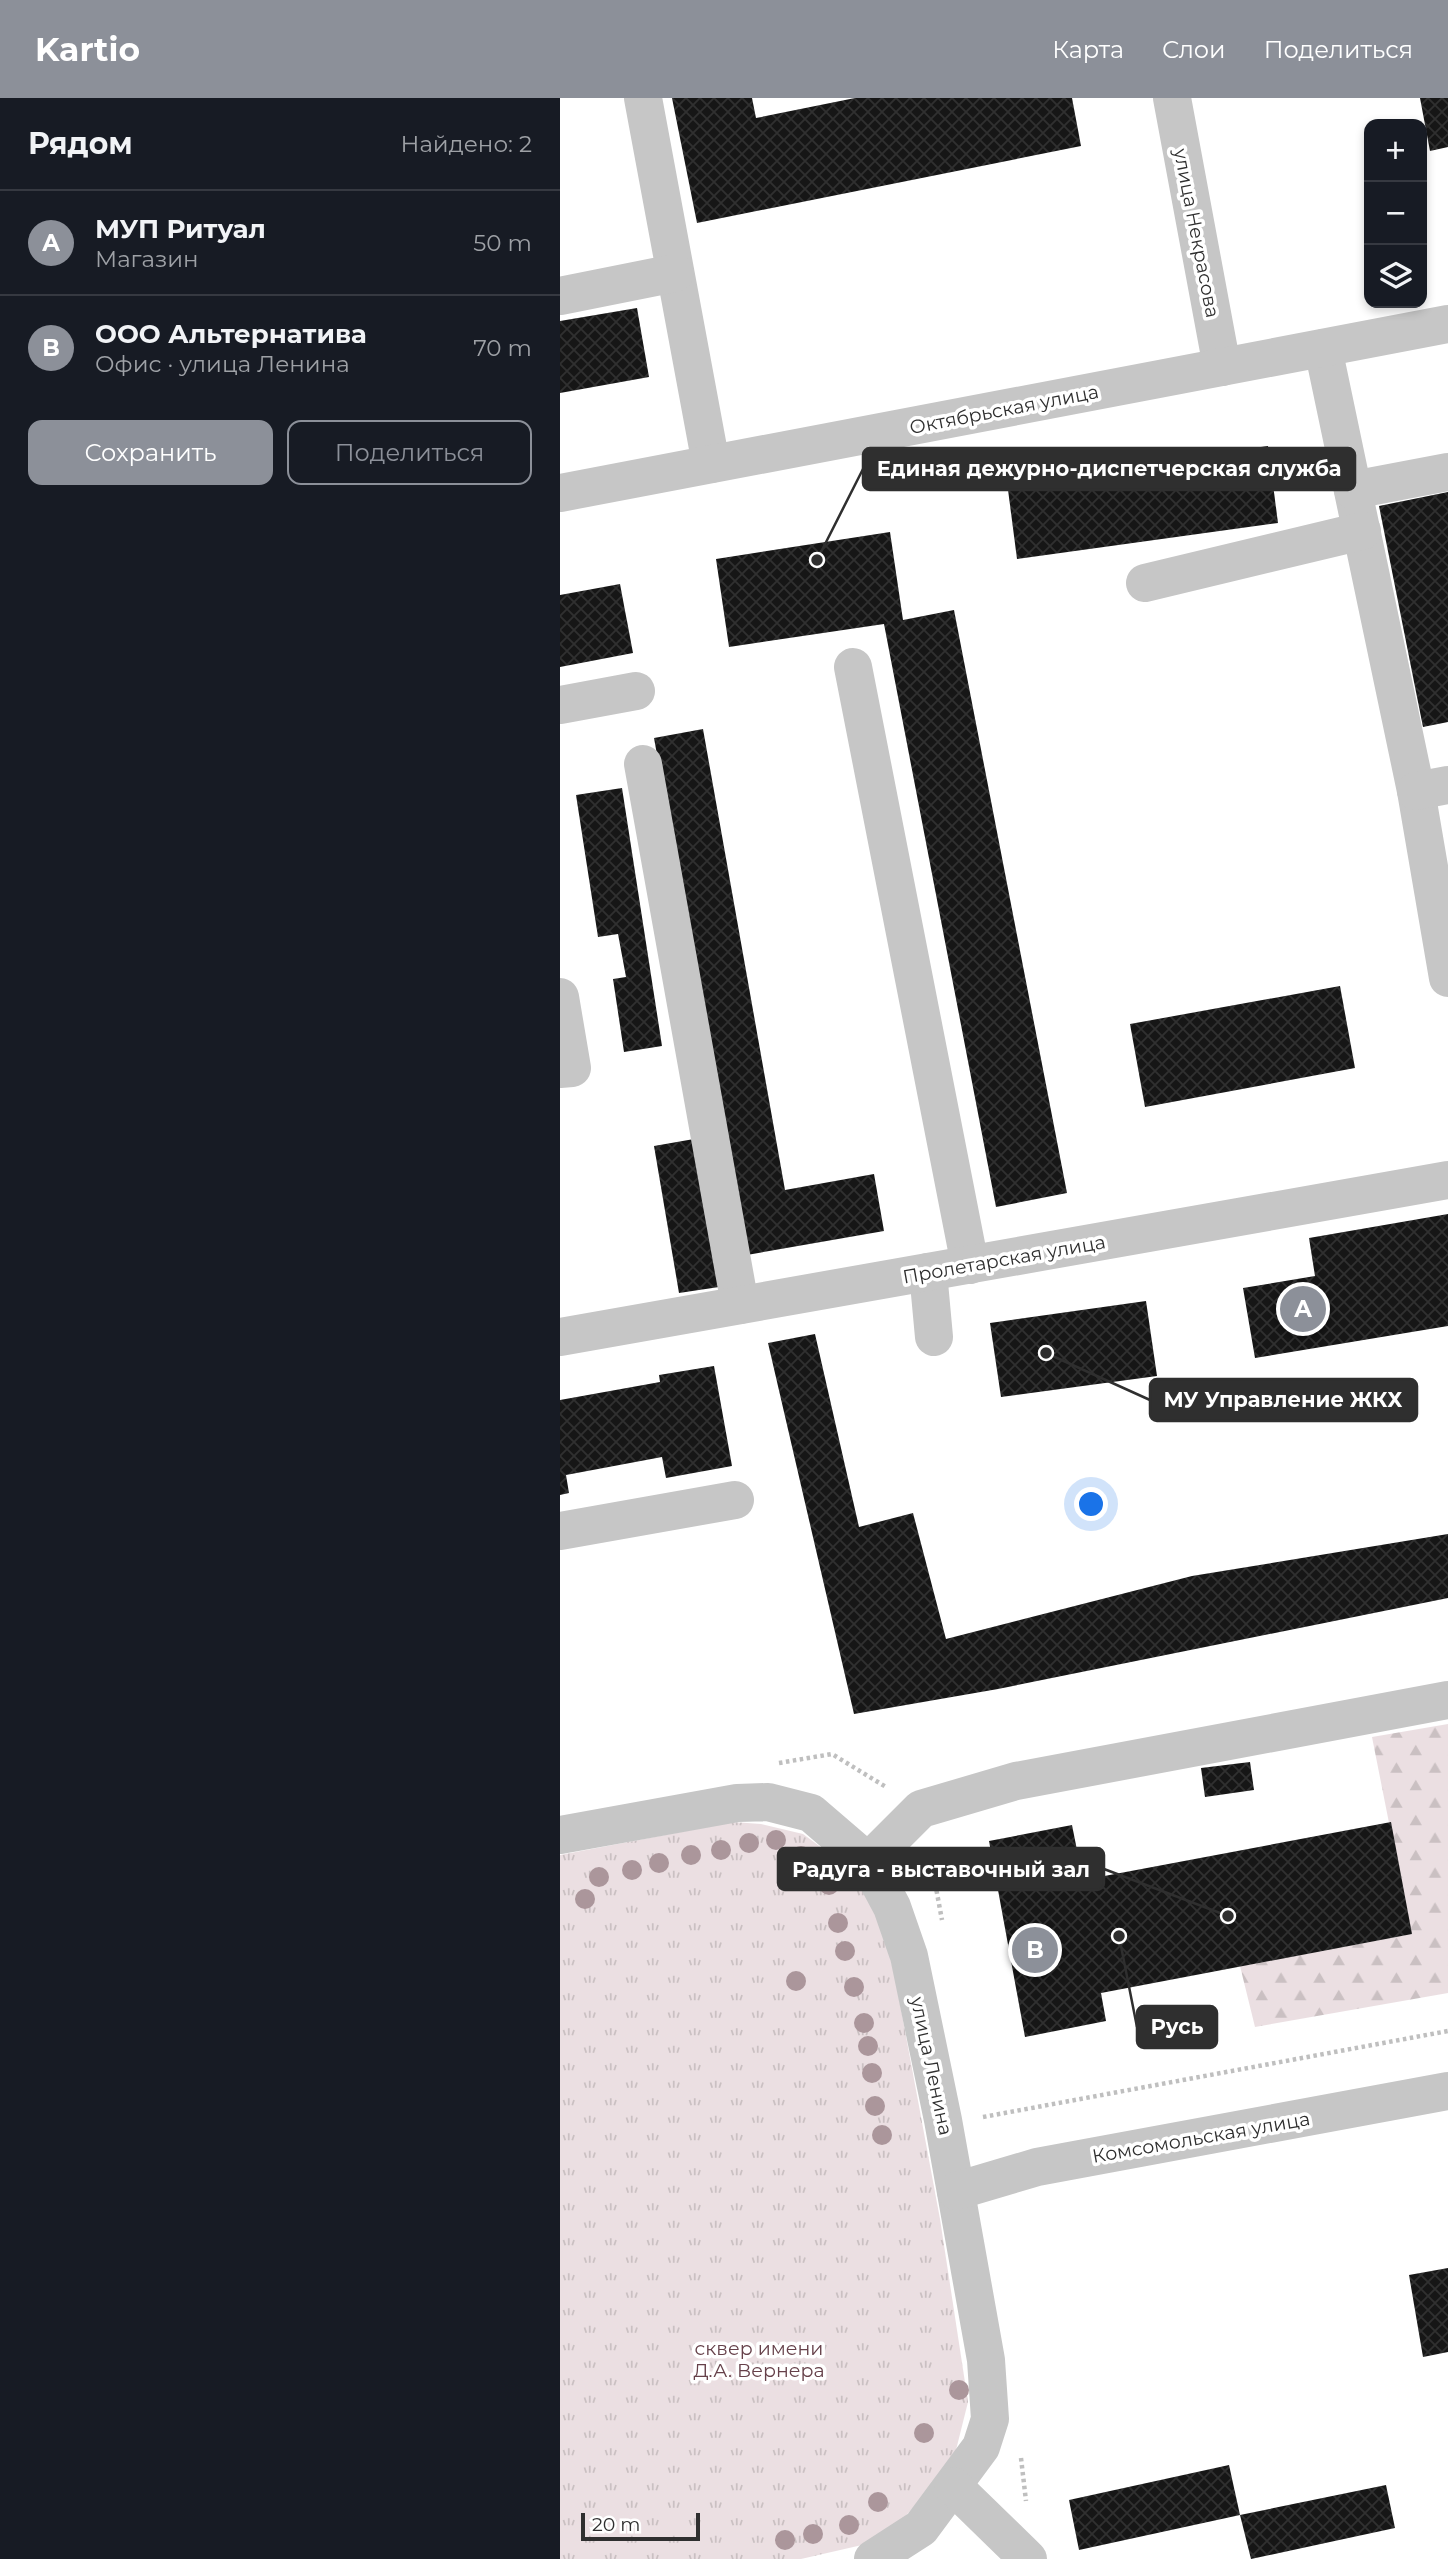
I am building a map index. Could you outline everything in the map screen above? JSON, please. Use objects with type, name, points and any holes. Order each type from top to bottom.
[{"type":"street","points":[[643,98],[711,464]]},
{"type":"street","name":"улица Некрасова","points":[[1172,98],[1222,367]]},
{"type":"street","points":[[560,296],[675,273]]},
{"type":"street","name":"Октябрьская улица","points":[[560,493],[1448,324]]},
{"type":"street","points":[[1323,348],[1362,531],[1432,788],[1448,978]]},
{"type":"street","points":[[1353,490],[1448,471]]},
{"type":"street","points":[[1145,583],[1362,531]]},
{"type":"street","points":[[853,667],[970,1265]]},
{"type":"street","points":[[560,705],[636,691]]},
{"type":"street","points":[[643,764],[740,1305]]},
{"type":"street","points":[[560,997],[572,1068],[560,1069]]},
{"type":"street","name":"Пролетарская улица","points":[[560,1337],[1448,1181]]},
{"type":"street","points":[[928,1272],[934,1337]]},
{"type":"street","points":[[560,1531],[735,1500]]},
{"type":"street","points":[[869,1862],[921,1809],[1016,1781],[1448,1700]]},
{"type":"street","name":"улица Ленина","points":[[560,1835],[737,1803],[768,1802],[811,1813],[869,1862],[892,1907],[909,1956],[956,2191],[986,2360],[990,2419],[981,2446],[921,2528],[873,2559]]},
{"type":"street","name":"Комсомольская улица","points":[[956,2191],[1037,2167],[1448,2091]]},
{"type":"street","points":[[953,2486],[1028,2559]]},
{"type":"path","points":[[979,2118],[1448,2031]]},
{"type":"green space","points":[[1448,1724],[1448,1993],[1255,2027],[1240,1966],[1411,1934],[1372,1737]]},
{"type":"green space","name":"сквер имени Д.А. Вернера","points":[[733,1822],[761,1824],[803,1834],[852,1870],[879,1913],[895,1977],[940,2219],[968,2402],[956,2450],[938,2482],[894,2528],[862,2545],[801,2559],[560,2559],[560,1855]]},
{"type":"building","points":[[672,98],[752,98],[756,118],[855,98],[1072,98],[1081,146],[697,223]]},
{"type":"building","points":[[1420,98],[1448,98],[1448,147],[1430,151],[1427,119],[1424,119]]},
{"type":"building","points":[[637,308],[649,377],[560,393],[560,321]]},
{"type":"building","points":[[1268,446],[1278,523],[1017,559],[1007,482]]},
{"type":"building","points":[[1448,492],[1448,722],[1423,727],[1379,506]]},
{"type":"building","points":[[890,532],[903,620],[954,610],[1067,1193],[996,1207],[884,624],[729,647],[716,559]]},
{"type":"building","points":[[620,584],[633,653],[560,667],[560,595]]},
{"type":"building","points":[[703,729],[785,1190],[874,1174],[884,1231],[747,1255],[654,738]]},
{"type":"building","points":[[622,788],[662,1046],[624,1052],[613,979],[626,977],[618,934],[598,937],[576,795]]},
{"type":"building","points":[[1340,986],[1355,1068],[1145,1107],[1130,1024]]},
{"type":"building","points":[[694,1139],[719,1287],[679,1293],[654,1146]]},
{"type":"building","points":[[1448,1214],[1448,1326],[1255,1358],[1243,1288],[1315,1276],[1309,1238]]},
{"type":"building","points":[[1146,1301],[1157,1376],[1001,1397],[990,1323]]},
{"type":"building","points":[[815,1334],[859,1527],[913,1513],[946,1639],[1192,1576],[1448,1534],[1448,1598],[998,1689],[854,1714],[768,1343]]},
{"type":"building","points":[[714,1366],[732,1466],[666,1478],[662,1457],[566,1475],[569,1493],[560,1495],[560,1400],[660,1382],[659,1375]]},
{"type":"building","points":[[1250,1762],[1254,1790],[1205,1797],[1201,1768]]},
{"type":"building","points":[[1391,1822],[1412,1934],[1101,1993],[1106,2021],[1025,2037],[989,1841],[1072,1825],[1083,1880]]},
{"type":"building","points":[[1448,2268],[1448,2352],[1423,2357],[1409,2275]]},
{"type":"building","points":[[1229,2465],[1240,2515],[1079,2550],[1069,2500]]},
{"type":"building","points":[[1386,2485],[1395,2528],[1251,2559],[1240,2515]]},
{"type":"place","name":"Единая дежурно-диспетчерская служба","points":[[817,560]]},
{"type":"place","name":"МУП Ритуал","points":[[1303,1309]]},
{"type":"place","name":"МУ Управление ЖКХ","points":[[1046,1353]]},
{"type":"place","name":"Радуга - выставочный зал","points":[[1228,1916]]},
{"type":"place","name":"Русь","points":[[1119,1936]]},
{"type":"place","name":"ООО Альтернатива","points":[[1035,1950]]}]
